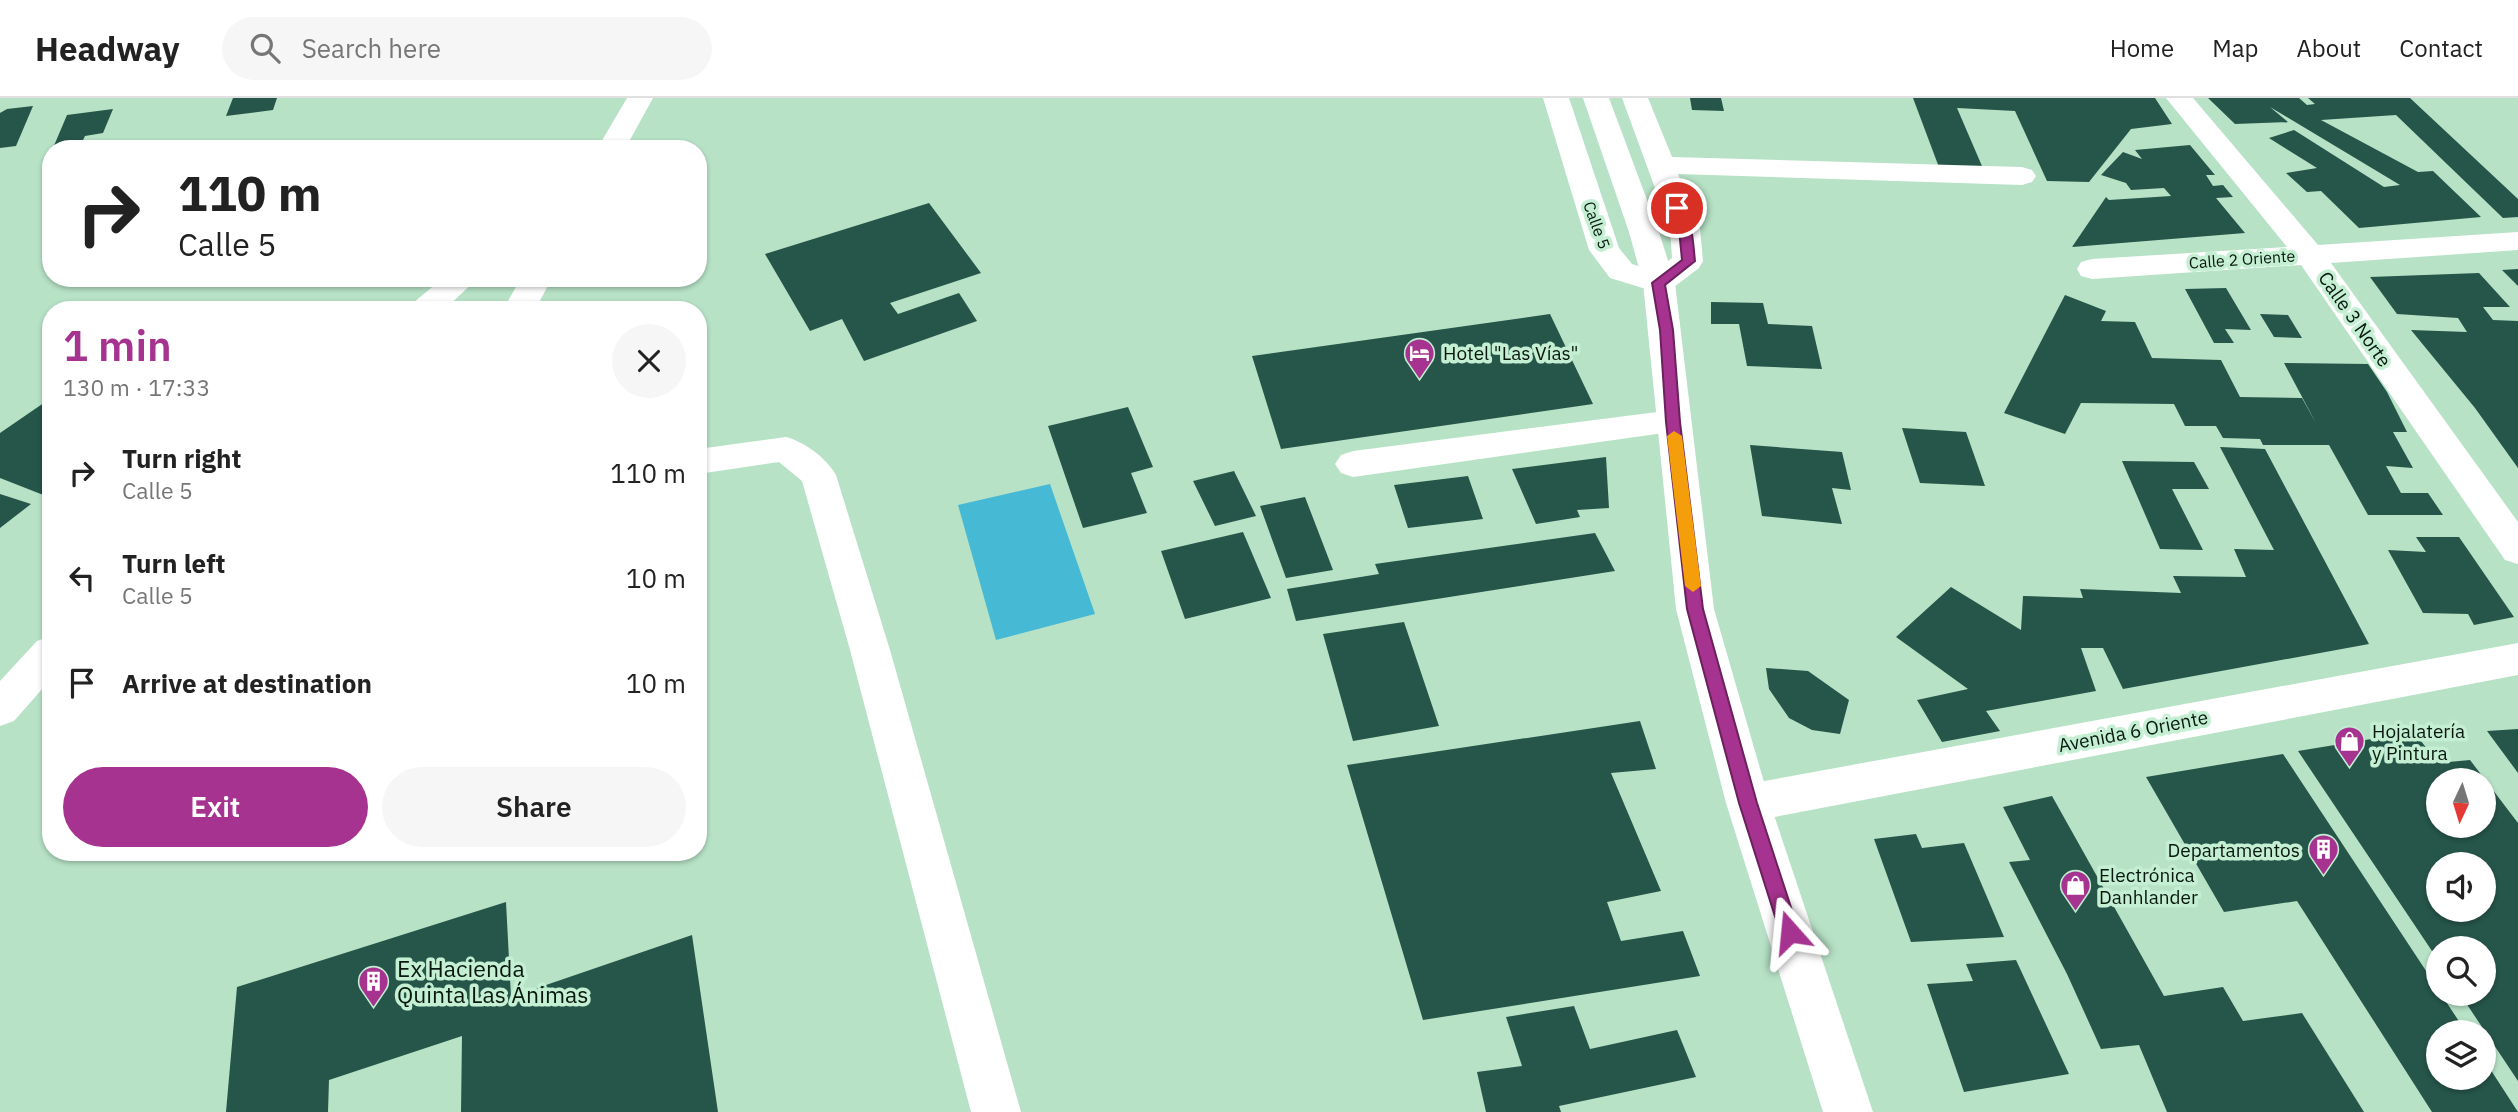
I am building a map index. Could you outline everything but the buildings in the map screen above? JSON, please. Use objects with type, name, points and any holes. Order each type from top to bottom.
[{"type":"street","points":[[616,140],[640,98]]},
{"type":"street","name":"Calle 5","points":[[1556,98],[1604,250],[1621,271],[1658,283]]},
{"type":"street","points":[[1596,98],[1644,232],[1658,283],[1666,330],[1673,422],[1695,609],[1748,803],[1848,1112]]},
{"type":"street","points":[[1635,98],[1685,229],[1688,261],[1658,283]]},
{"type":"street","name":"Calle 3 Norte","points":[[2179,98],[2309,254],[2518,550]]},
{"type":"street","points":[[1661,165],[2022,176]]},
{"type":"street","name":"Calle 2 Oriente","points":[[2092,269],[2518,242]]},
{"type":"street","points":[[435,301],[452,287]]},
{"type":"street","points":[[1353,464],[1673,422]]},
{"type":"street","points":[[707,461],[786,450],[818,475],[874,663],[996,1112]]},
{"type":"street","name":"Avenida 6 Oriente","points":[[1748,803],[2518,659]]},
{"type":"street","points":[[0,709],[42,662]]},
{"type":"water","points":[[1050,484],[1095,614],[996,640],[958,505]]},
{"type":"slow traffic","points":[[1674,436],[1693,586]]},
{"type":"place","name":"Hotel \"Las Vías\"","points":[[1420,380]]},
{"type":"place","name":"Hojalatería y Pintura","points":[[2349,769]]},
{"type":"place","name":"Departamentos","points":[[2323,877]]},
{"type":"place","name":"Electrónica Danhlander","points":[[2076,913]]},
{"type":"place","name":"Ex Hacienda Quinta Las Ánimas","points":[[374,1008]]},
{"type":"route","points":[[1677,208],[1685,229],[1688,261],[1658,283],[1666,330],[1673,422],[1695,609],[1748,803],[1790,932]]}]
